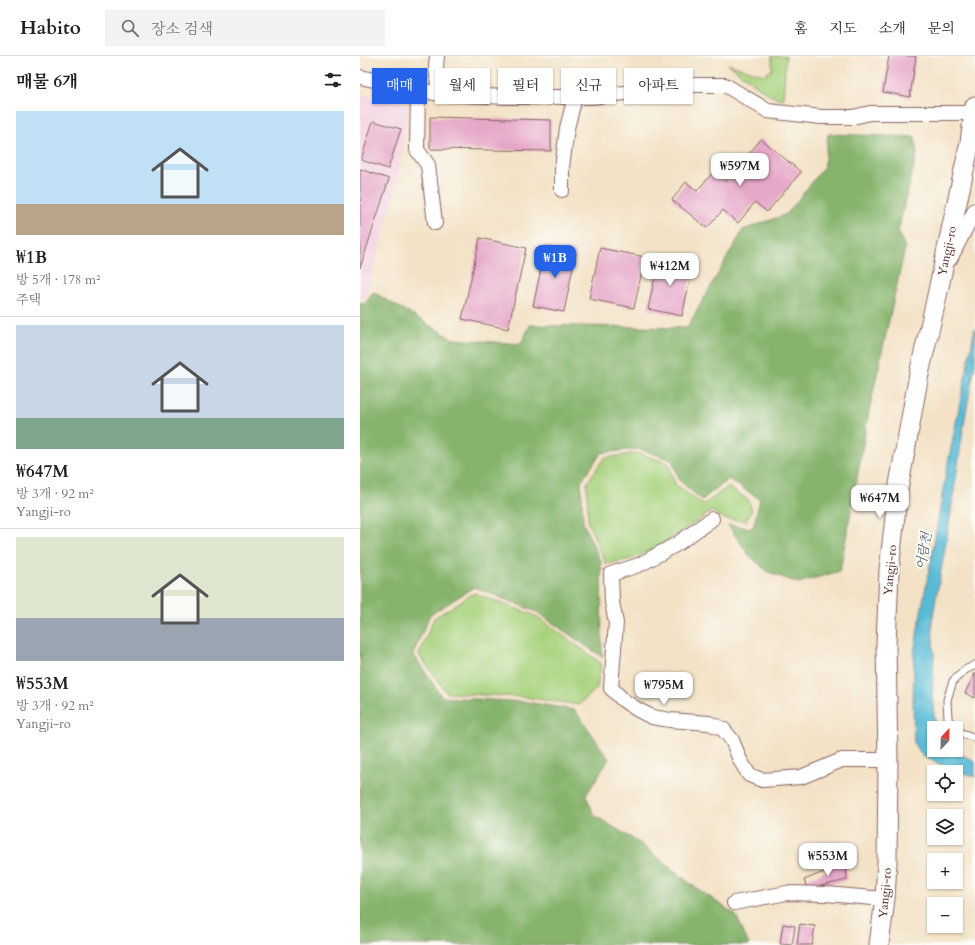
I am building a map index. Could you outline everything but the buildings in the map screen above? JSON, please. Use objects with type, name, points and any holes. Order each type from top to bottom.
[{"type":"street","points":[[436,68],[437,56]]},
{"type":"street","points":[[360,77],[372,80]]},
{"type":"street","points":[[616,94],[692,85],[725,85],[768,111],[821,117],[853,117],[870,113],[975,110]]},
{"type":"street","points":[[490,96],[561,97]]},
{"type":"street","points":[[418,104],[416,150],[428,165],[435,223]]},
{"type":"street","points":[[562,190],[562,168],[567,128],[573,104]]},
{"type":"street","name":"Yangji-ro","points":[[879,945],[885,899],[887,862],[888,760],[886,645],[890,570],[898,490],[919,374],[970,142],[975,110]]},
{"type":"street","points":[[942,274],[975,210]]},
{"type":"street","points":[[712,519],[677,544],[639,565],[611,574],[612,602],[616,623],[610,688],[623,700],[652,717],[709,723],[723,729],[732,740],[740,760],[749,775],[762,780],[801,777],[842,760],[888,760]]},
{"type":"street","points":[[734,904],[787,893],[826,894],[885,899]]},
{"type":"lane","points":[[949,721],[947,700],[953,681],[965,670],[975,665]]},
{"type":"lane","points":[[963,734],[975,738]]},
{"type":"shaded area","points":[[360,94],[372,97],[372,104],[409,105],[396,187],[368,289],[362,299],[360,298]]},
{"type":"green space","points":[[772,56],[786,56],[783,99],[771,96],[728,64],[764,75],[772,70]]},
{"type":"green space","points":[[828,134],[915,137],[917,153],[898,231],[905,248],[870,406],[840,571],[798,583],[768,572],[749,555],[728,525],[753,528],[760,499],[728,479],[702,500],[680,481],[672,460],[639,449],[601,453],[581,482],[583,523],[601,562],[602,657],[537,612],[474,587],[430,615],[413,654],[442,697],[526,702],[575,710],[609,759],[586,795],[594,815],[641,844],[692,885],[736,915],[749,945],[360,945],[360,303],[365,304],[373,292],[453,339],[521,344],[530,325],[687,328],[743,230],[787,214],[824,167]]},
{"type":"green space","points":[[638,453],[668,463],[675,484],[703,505],[728,487],[748,500],[752,510],[746,521],[725,519],[712,511],[663,544],[632,559],[606,564],[588,523],[587,483],[604,458]]},
{"type":"green space","points":[[474,593],[536,616],[601,663],[597,688],[579,705],[524,697],[447,693],[419,655],[434,618]]},
{"type":"water","points":[[975,328],[975,364],[932,621],[934,656],[932,698],[935,721],[927,721],[927,757],[963,757],[963,756],[975,761],[975,777],[963,773],[963,765],[943,765],[924,757],[914,744],[914,653],[945,478]]},
{"type":"water label","name":"어람천","points":[[924,551]]}]
